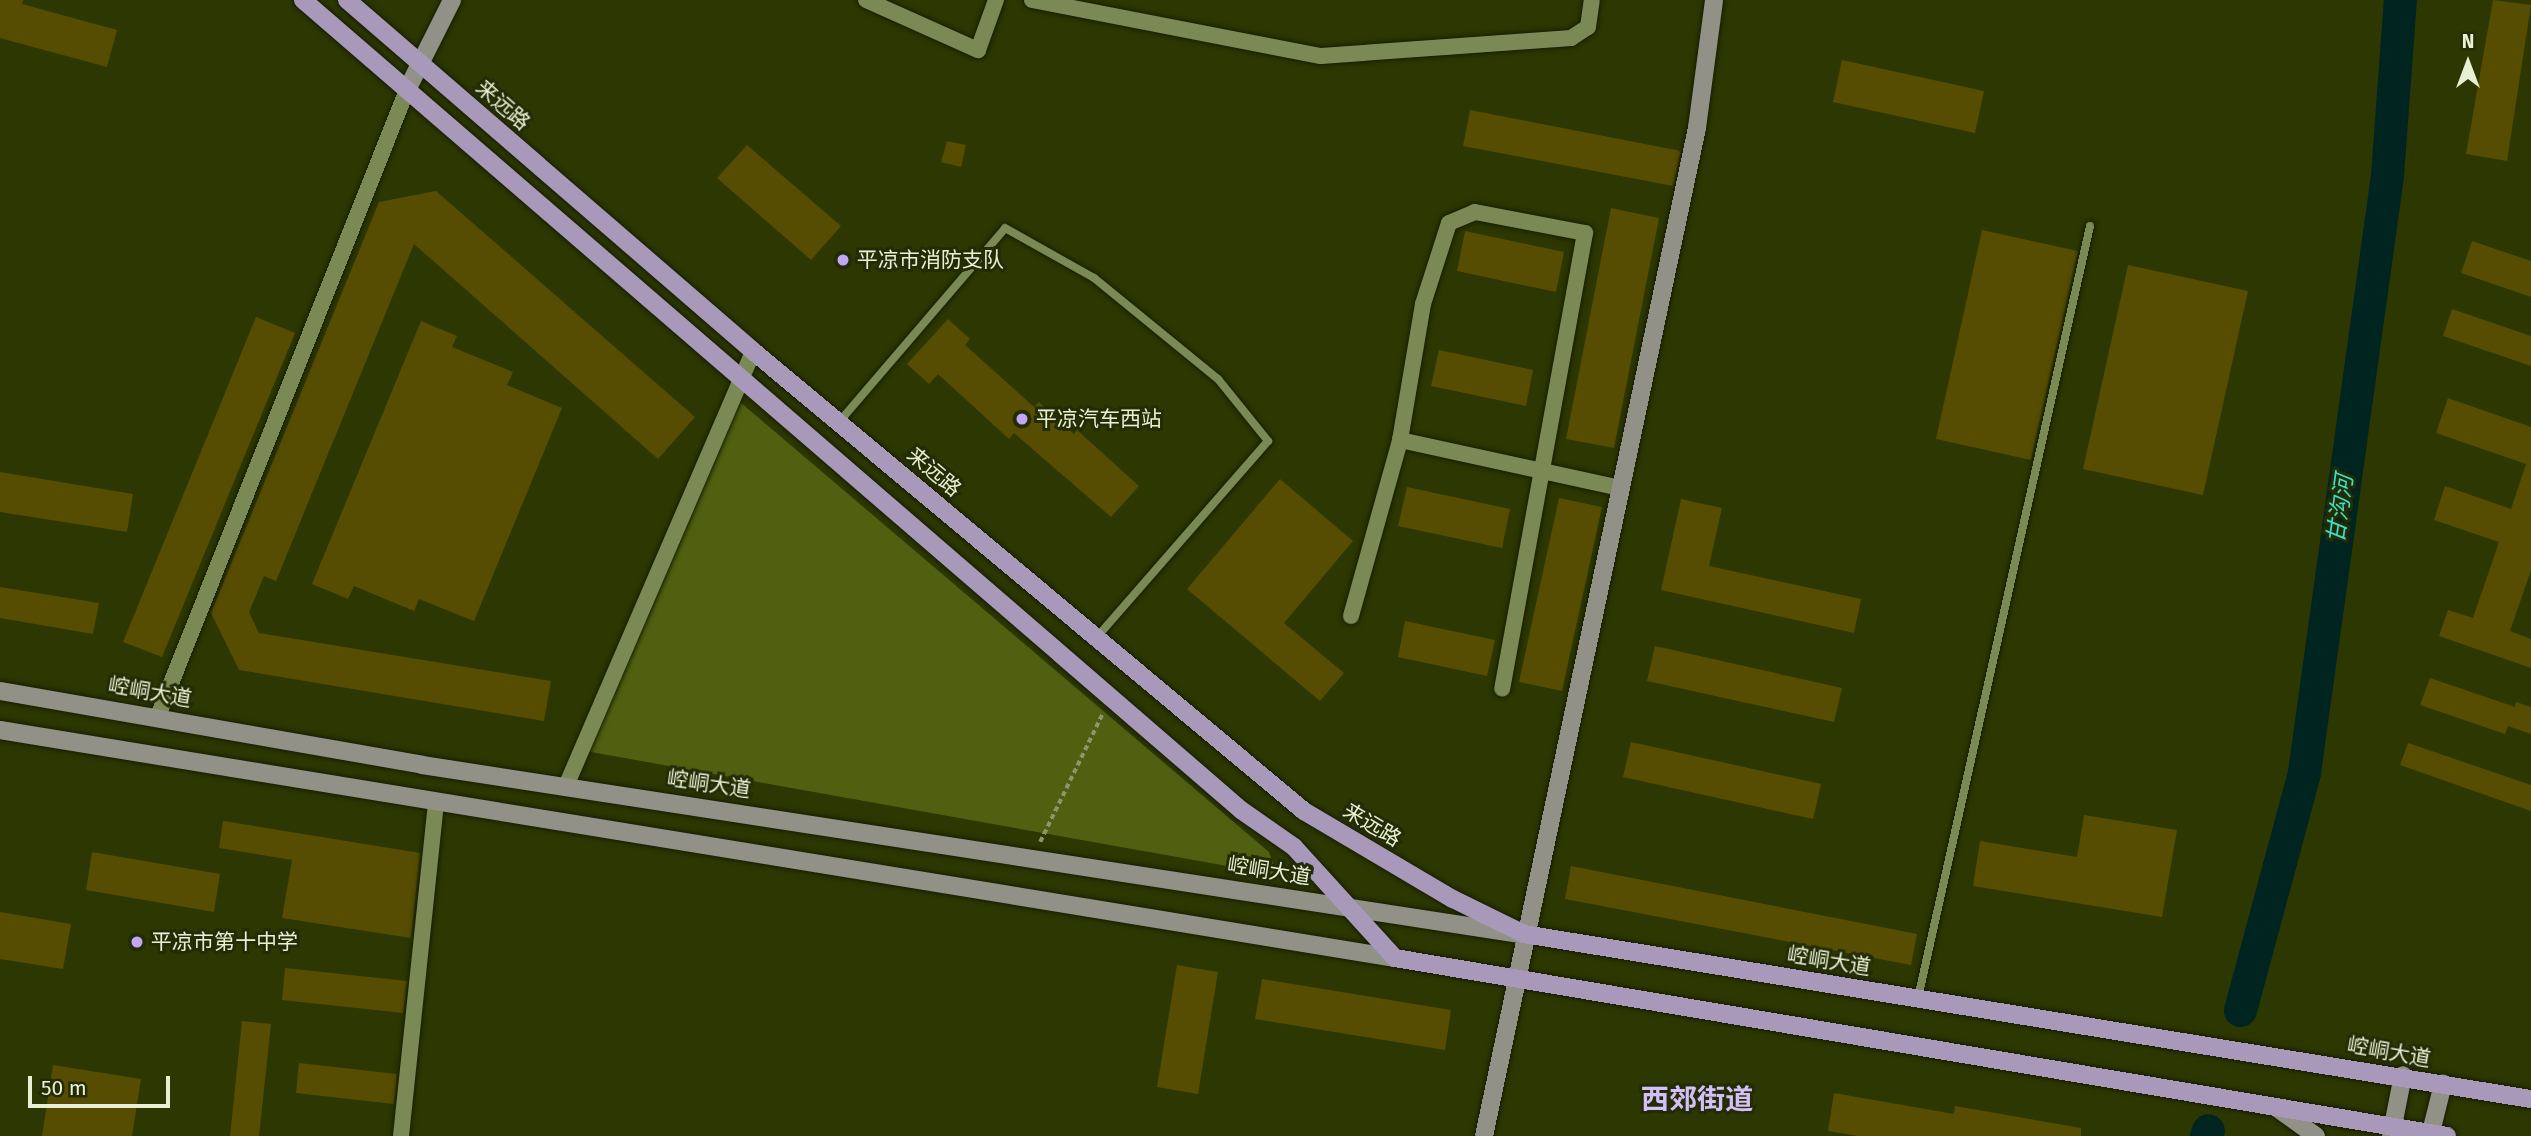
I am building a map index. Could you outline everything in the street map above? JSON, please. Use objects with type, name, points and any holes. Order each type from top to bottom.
[{"type":"main road","points":[[303,0],[1241,810],[1294,848],[1352,907],[1395,958]]},
{"type":"main road","name":"来远路","points":[[346,0],[753,351],[1304,811],[1452,899],[1524,934]]},
{"type":"main road","points":[[407,90],[452,0]]},
{"type":"main road","points":[[1484,1136],[1514,978],[1697,128],[1714,0]]},
{"type":"main road","name":"崆峒大道","points":[[0,691],[566,786],[1524,934],[2403,1075],[2531,1099]]},
{"type":"main road","points":[[0,730],[1395,958],[2277,1108],[2392,1132],[2436,1135],[2442,1084]]},
{"type":"main road","points":[[2392,1132],[2403,1075]]},
{"type":"main road","points":[[2277,1108],[2316,1136]]},
{"type":"street","points":[[866,0],[978,50],[996,0]]},
{"type":"street","points":[[1032,0],[1321,56],[1571,38],[1588,27],[1592,0]]},
{"type":"street","points":[[158,716],[407,90]]},
{"type":"street","points":[[1351,616],[1400,440],[1423,304],[1449,223],[1475,212],[1585,233],[1502,688]]},
{"type":"street","points":[[566,786],[753,351]]},
{"type":"street","points":[[1400,440],[1620,488]]},
{"type":"street","points":[[401,1136],[436,802]]},
{"type":"lane","points":[[1918,998],[2090,226]]},
{"type":"lane","points":[[839,422],[1005,228],[1094,278],[1218,379],[1268,441],[1096,638]]},
{"type":"path","points":[[1032,856],[1111,698]]},
{"type":"green space","points":[[740,402],[1269,852],[1277,875],[580,750]]},
{"type":"building","points":[[0,0],[23,0],[22,4],[117,30],[107,67],[0,38]]},
{"type":"building","points":[[2493,0],[2531,5],[2507,161],[2466,154]]},
{"type":"building","points":[[1842,60],[1984,91],[1975,133],[1833,102]]},
{"type":"building","points":[[1470,110],[1681,151],[1673,186],[1463,146]]},
{"type":"building","points":[[947,141],[966,145],[961,167],[941,162]]},
{"type":"building","points":[[747,145],[841,226],[811,260],[717,178]]},
{"type":"building","points":[[436,191],[695,417],[658,459],[414,244],[276,581],[264,576],[249,612],[259,633],[551,681],[544,721],[239,670],[211,613],[379,202]]},
{"type":"building","points":[[1611,208],[1659,218],[1614,448],[1566,439]]},
{"type":"building","points":[[1982,230],[2078,251],[2031,460],[1936,439]]},
{"type":"building","points":[[1465,231],[1564,252],[1556,292],[1457,271]]},
{"type":"building","points":[[2472,241],[2531,261],[2531,297],[2461,273]]},
{"type":"building","points":[[2128,265],[2248,291],[2203,495],[2083,469]]},
{"type":"building","points":[[2452,309],[2531,336],[2531,366],[2443,336]]},
{"type":"building","points":[[256,317],[295,333],[162,657],[123,642]]},
{"type":"building","name":"平凉汽车西站","points":[[948,319],[970,339],[965,345],[1034,407],[1039,402],[1074,434],[1077,430],[1139,486],[1111,517],[1014,433],[1009,439],[938,374],[929,384],[907,364]]},
{"type":"building","points":[[421,321],[457,336],[452,347],[513,372],[507,385],[562,408],[474,621],[419,599],[414,611],[354,586],[348,599],[312,584]]},
{"type":"building","points":[[1439,350],[1533,370],[1526,406],[1431,386]]},
{"type":"building","points":[[2448,398],[2531,427],[2531,570],[2510,631],[2531,639],[2531,668],[2439,636],[2448,610],[2473,618],[2499,542],[2434,520],[2445,486],[2511,509],[2526,464],[2436,433]]},
{"type":"building","points":[[0,472],[133,494],[127,532],[0,512]]},
{"type":"building","points":[[1280,479],[1353,541],[1284,623],[1344,673],[1320,701],[1187,589]]},
{"type":"building","points":[[1407,487],[1510,509],[1502,548],[1398,526]]},
{"type":"building","points":[[1559,498],[1602,507],[1562,691],[1519,682]]},
{"type":"building","points":[[1681,499],[1722,508],[1709,566],[1861,599],[1854,633],[1661,590]]},
{"type":"building","points":[[0,587],[99,603],[93,634],[0,618]]},
{"type":"building","points":[[1405,621],[1495,640],[1487,676],[1398,657]]},
{"type":"building","points":[[1655,646],[1842,688],[1834,722],[1647,681]]},
{"type":"building","points":[[2430,678],[2515,707],[2516,702],[2531,707],[2531,734],[2508,726],[2505,734],[2420,705]]},
{"type":"building","points":[[1631,742],[1821,784],[1813,819],[1623,777]]},
{"type":"building","points":[[2408,743],[2531,785],[2531,811],[2400,765]]},
{"type":"building","points":[[2084,815],[2177,830],[2162,917],[1973,886],[1980,841],[2077,857]]},
{"type":"building","points":[[223,821],[420,853],[411,938],[282,918],[292,860],[219,848]]},
{"type":"building","points":[[92,852],[220,874],[214,912],[86,890]]},
{"type":"building","points":[[1571,866],[1917,934],[1911,965],[1565,899]]},
{"type":"building","points":[[0,912],[71,924],[63,969],[0,959]]},
{"type":"building","points":[[1177,965],[1218,972],[1198,1094],[1157,1087]]},
{"type":"building","points":[[285,968],[407,981],[403,1013],[282,1000]]},
{"type":"building","points":[[1262,979],[1451,1010],[1445,1050],[1255,1019]]},
{"type":"building","points":[[242,1021],[271,1024],[259,1136],[230,1136]]},
{"type":"building","points":[[299,1063],[397,1074],[394,1104],[296,1093]]},
{"type":"building","points":[[53,1065],[141,1079],[132,1136],[42,1136]]},
{"type":"building","points":[[1834,1093],[1954,1114],[1955,1106],[2081,1128],[2081,1136],[1858,1136],[1828,1131]]},
{"type":"waterway","name":"甘沟河","points":[[2240,1010],[2304,772],[2387,175],[2400,0]]},
{"type":"waterway","name":"甘沟河","points":[[2206,1136],[2208,1130]]},
{"type":"place","name":"平凉市消防支队","points":[[843,260]]},
{"type":"place","name":"平凉汽车西站","points":[[1022,419]]},
{"type":"place","name":"平凉市第十中学","points":[[137,942]]},
{"type":"district","name":"西郊街道","points":[[1697,1100]]}]
